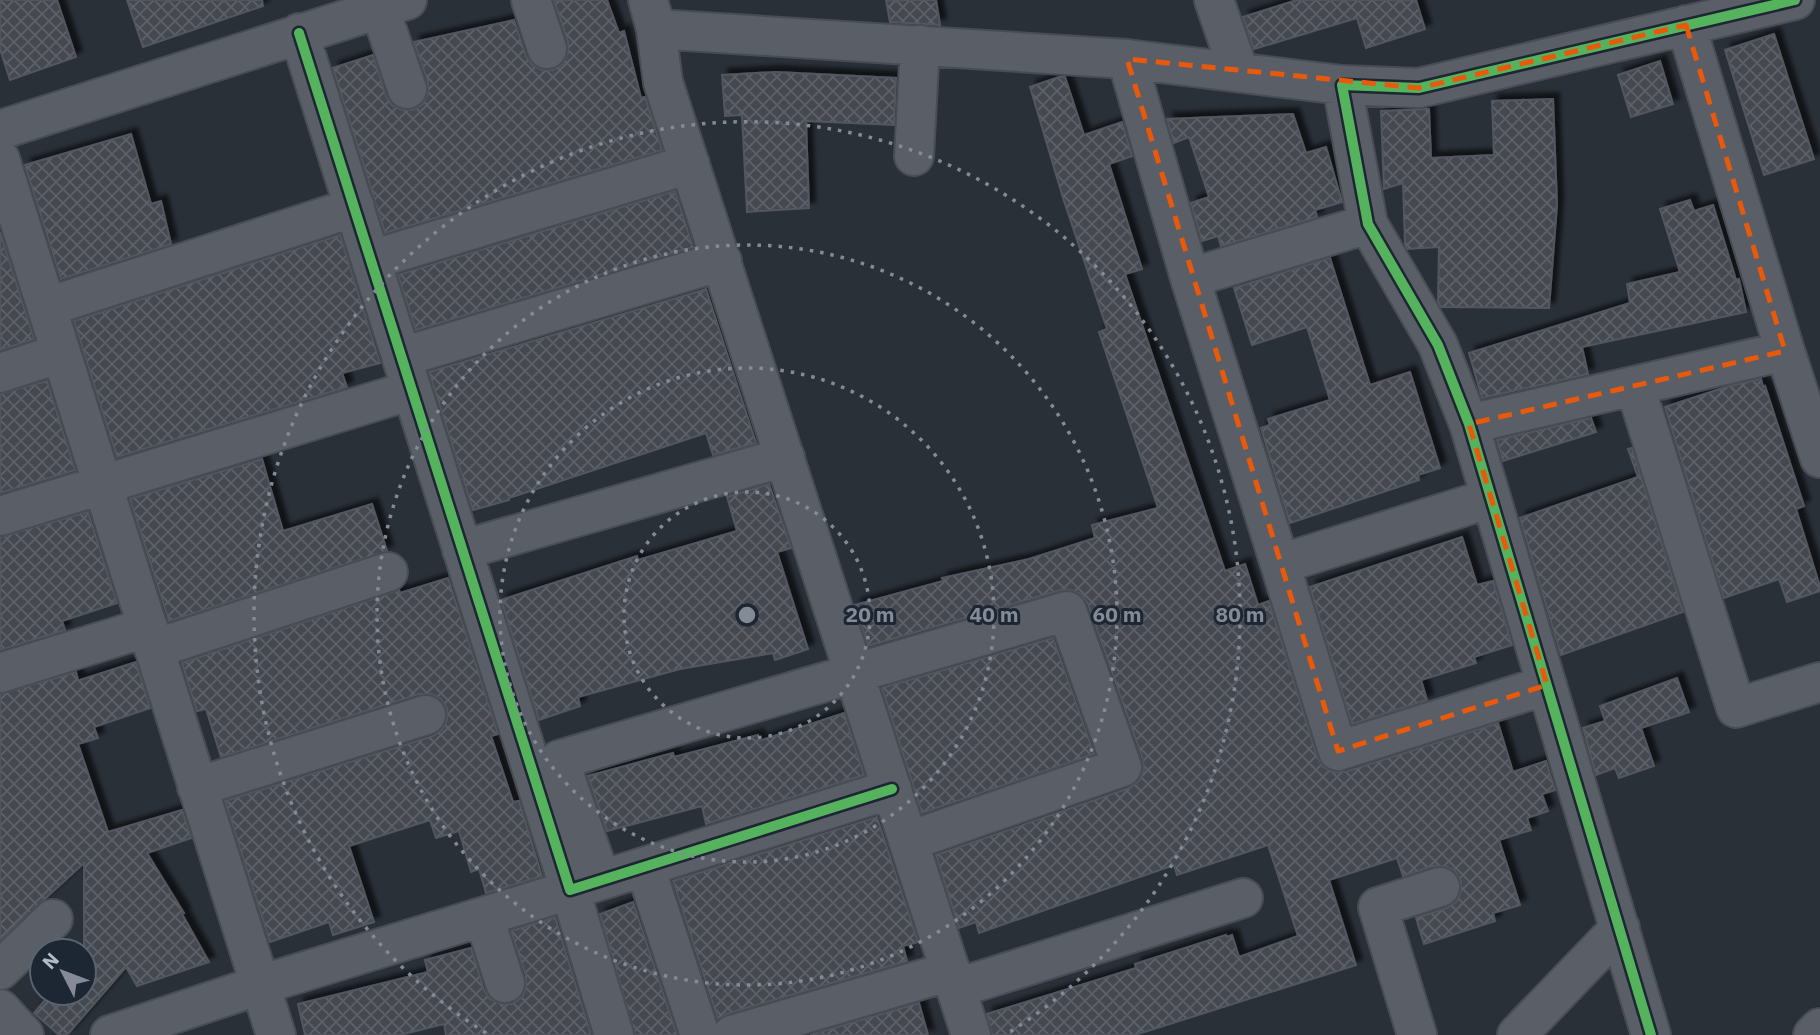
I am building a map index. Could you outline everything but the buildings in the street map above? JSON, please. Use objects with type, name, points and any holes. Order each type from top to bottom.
[{"type":"street","points":[[531,0],[547,50]]},
{"type":"street","points":[[1214,0],[1239,72]]},
{"type":"street","points":[[971,1035],[663,82],[652,14],[920,45],[1127,59],[1342,85],[1419,88],[1795,0]]},
{"type":"street","points":[[0,130],[393,4],[407,89]]},
{"type":"street","points":[[1686,25],[1820,458]]},
{"type":"street","points":[[299,33],[463,550],[586,885]]},
{"type":"street","points":[[914,156],[920,45]]},
{"type":"street","points":[[1127,59],[1190,278],[1338,751],[1547,685]]},
{"type":"street","points":[[1342,85],[1368,224],[1437,345],[1469,424],[1651,1035]]},
{"type":"street","points":[[0,159],[276,1035]]},
{"type":"street","points":[[371,260],[690,164]]},
{"type":"street","points":[[47,307],[355,207]]},
{"type":"street","points":[[1190,278],[1368,224]]},
{"type":"street","points":[[0,516],[103,484],[722,261]]},
{"type":"street","points":[[1469,424],[1785,351]]},
{"type":"street","points":[[0,373],[61,353]]},
{"type":"street","points":[[1635,386],[1736,708],[1820,682]]},
{"type":"street","points":[[463,550],[785,457]]},
{"type":"street","points":[[1280,564],[1491,498]]},
{"type":"street","points":[[0,673],[151,638],[388,572]]},
{"type":"street","points":[[614,1035],[559,760],[1067,611],[1122,767],[909,841]]},
{"type":"street","points":[[197,787],[426,715]]},
{"type":"street","points":[[110,1035],[260,985],[892,789]]},
{"type":"street","points":[[645,867],[701,1035]]},
{"type":"street","points":[[1417,1035],[1378,906],[1440,887]]},
{"type":"street","points":[[732,1035],[954,979],[1244,898]]},
{"type":"street","points":[[484,917],[506,983]]},
{"type":"street","points":[[0,970],[53,919]]},
{"type":"street","points":[[1517,1035],[1620,928]]},
{"type":"street","points":[[0,1009],[24,1035]]},
{"type":"street","points":[[1813,1035],[1820,1028]]},
{"type":"highlighted area","points":[[1686,25],[1785,351],[1469,424],[1547,685],[1338,751],[1127,59],[1419,88]]},
{"type":"cycle path","points":[[1651,1035],[1469,424],[1438,345],[1368,224],[1342,85],[1419,88],[1795,0]]},
{"type":"cycle path","points":[[299,33],[570,890],[892,789]]}]
